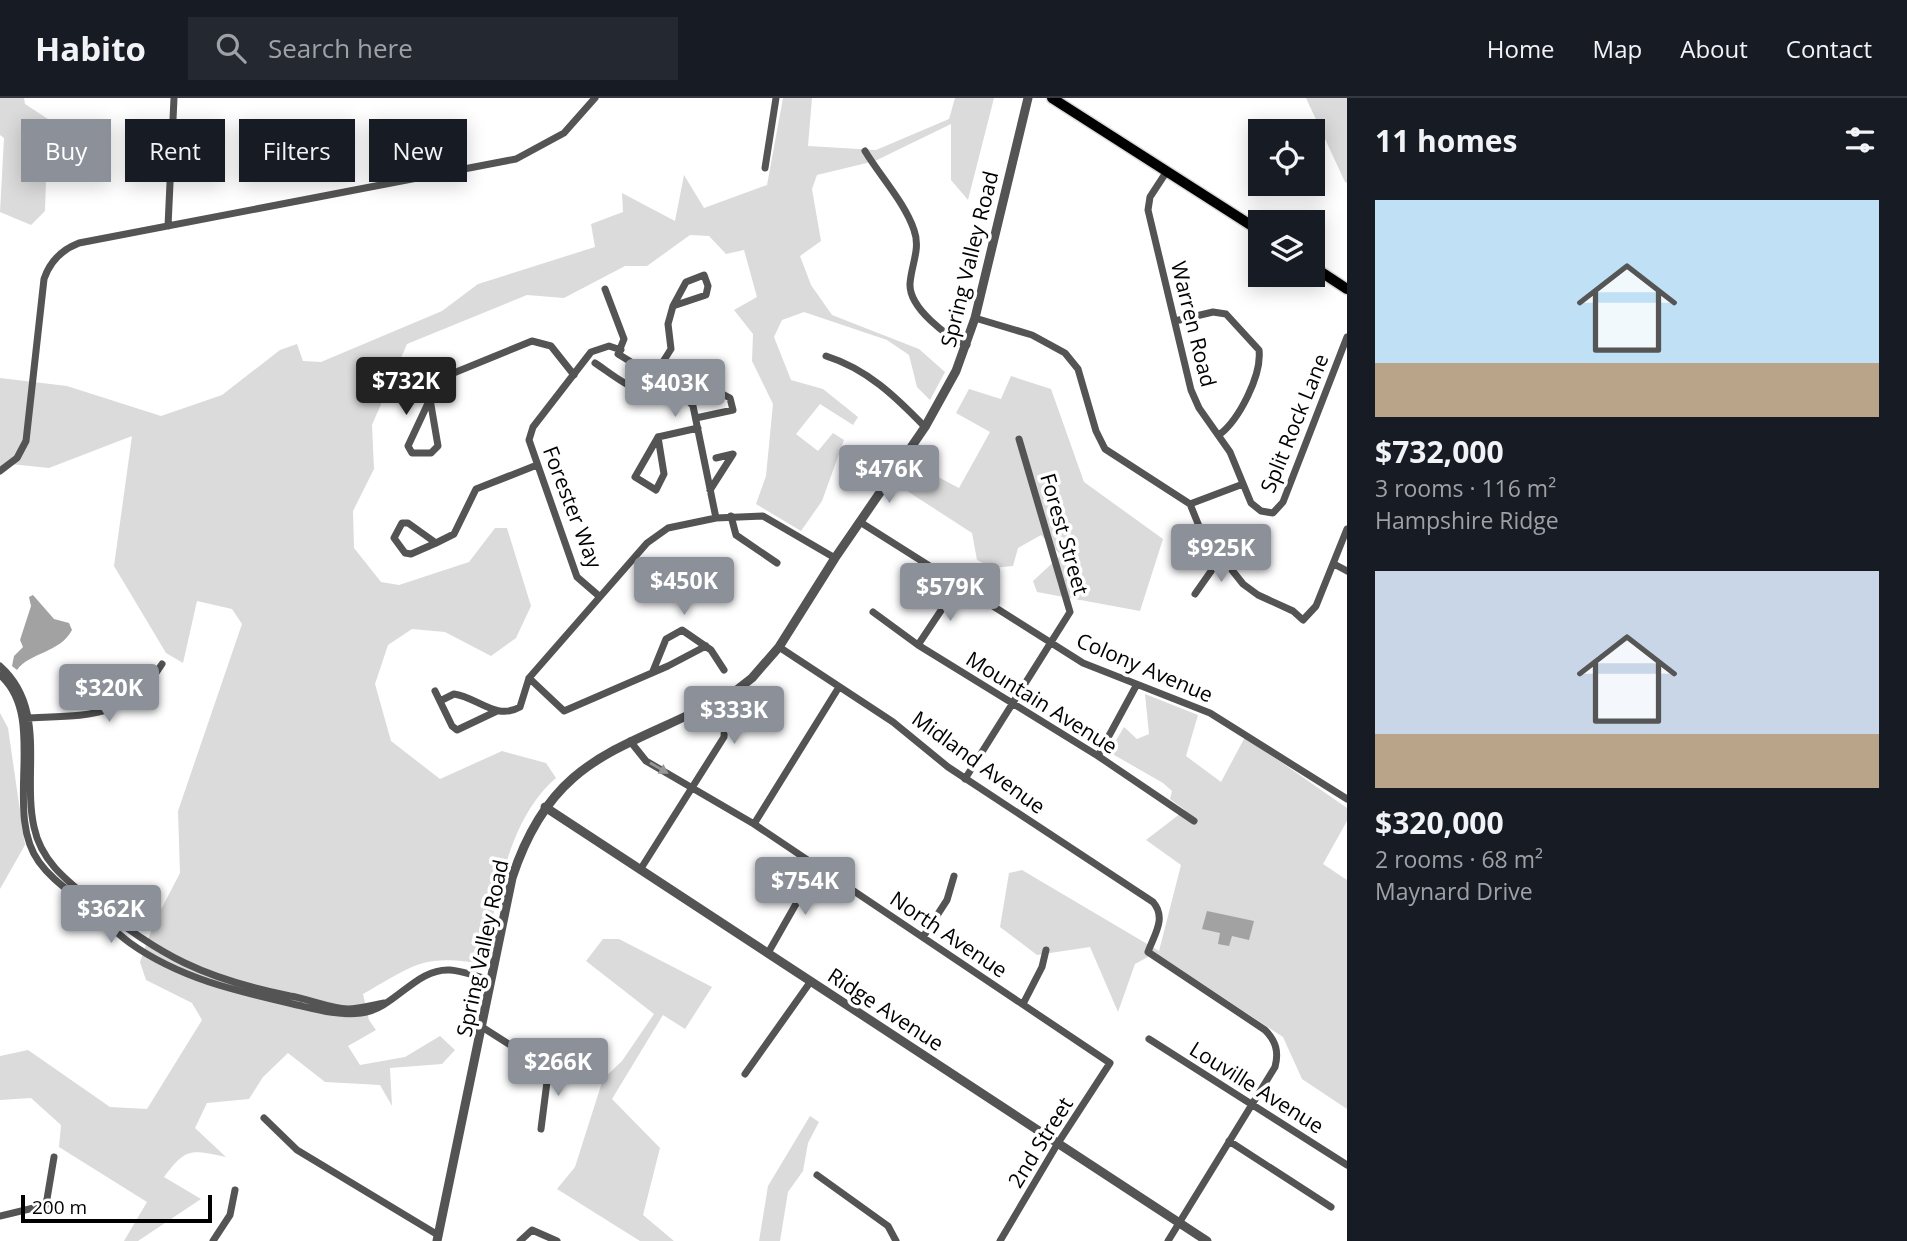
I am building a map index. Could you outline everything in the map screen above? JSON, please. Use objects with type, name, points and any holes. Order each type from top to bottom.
[{"type":"main road","points":[[1052,98],[1248,224]]},
{"type":"main road","points":[[1325,275],[1347,289]]},
{"type":"street","points":[[168,226],[174,98]]},
{"type":"street","points":[[0,471],[17,458],[26,441],[44,279],[51,263],[64,250],[79,243],[516,159],[564,133],[595,98]]},
{"type":"street","points":[[765,168],[776,98]]},
{"type":"street","name":"Spring Valley Road","points":[[438,1238],[512,878],[527,838],[559,789],[584,767],[630,741],[718,700],[752,678],[779,647],[835,558],[925,427],[967,345],[1028,98]]},
{"type":"street","points":[[865,151],[915,232],[917,248],[910,282],[912,298],[952,338],[967,345]]},
{"type":"street","name":"Warren Road","points":[[1167,171],[1150,197],[1148,210],[1193,396],[1235,461],[1254,506],[1265,513]]},
{"type":"street","points":[[654,376],[671,349],[668,324],[673,306],[686,282],[704,275],[708,286],[706,295],[673,306]]},
{"type":"street","points":[[605,289],[624,339],[618,354],[684,394],[693,405],[716,518]]},
{"type":"street","points":[[1175,321],[1222,312],[1234,320],[1259,350],[1258,363],[1241,411],[1233,424],[1219,435]]},
{"type":"street","points":[[975,318],[1032,335],[1065,353],[1078,369],[1096,431],[1105,450],[1190,504],[1201,531],[1250,590],[1293,611],[1303,620],[1316,606],[1347,529]]},
{"type":"street","name":"Split Rock Lane","points":[[1265,513],[1276,511],[1283,502],[1347,337]]},
{"type":"street","points":[[430,399],[437,450],[431,453],[412,453],[408,446],[430,399],[432,388],[439,379],[532,341],[551,346],[573,375]]},
{"type":"street","name":"Forester Way","points":[[599,596],[578,577],[530,447],[530,433],[596,348],[609,346],[621,350]]},
{"type":"street","points":[[825,356],[849,363],[874,379],[925,427]]},
{"type":"street","points":[[595,363],[649,394],[660,393],[669,386]]},
{"type":"street","points":[[684,394],[692,378],[730,398],[733,410],[695,418]]},
{"type":"street","points":[[658,437],[664,474],[656,490],[635,477],[658,437],[698,428]]},
{"type":"street","name":"Forest Street","points":[[965,779],[1070,612],[1019,439]]},
{"type":"street","points":[[710,490],[733,454],[716,458]]},
{"type":"street","points":[[436,543],[408,523],[402,523],[394,538],[408,554],[436,543],[454,534],[477,489],[537,465]]},
{"type":"street","points":[[1190,504],[1243,484]]},
{"type":"street","points":[[731,516],[736,535],[777,562]]},
{"type":"street","points":[[440,701],[449,695],[460,695],[498,711],[509,712],[520,707],[529,678],[599,596],[662,531],[716,518],[763,516],[835,558]]},
{"type":"street","name":"Colony Avenue","points":[[860,522],[1083,663],[1136,686],[1210,712],[1347,799]]},
{"type":"street","points":[[1195,594],[1221,557]]},
{"type":"street","points":[[1334,564],[1347,571]]},
{"type":"street","points":[[918,645],[958,585]]},
{"type":"street","name":"Mountain Avenue","points":[[873,611],[918,645],[1098,756],[1194,821]]},
{"type":"street","points":[[653,671],[666,639],[676,631],[688,632],[706,646],[724,670]]},
{"type":"street","points":[[529,678],[564,711],[706,646]]},
{"type":"street","name":"Midland Avenue","points":[[779,647],[893,722],[965,779],[1157,907],[1160,922],[1148,952],[1265,1030],[1274,1040],[1277,1052],[1275,1067],[1252,1104]]},
{"type":"street","points":[[26,718],[114,709],[142,692],[162,664]]},
{"type":"street","points":[[0,666],[15,685],[26,718],[25,827],[33,853],[49,875],[130,942],[193,978],[240,992],[337,1013],[374,1011],[421,978],[440,971],[458,971],[491,980]]},
{"type":"street","points":[[0,675],[26,718]]},
{"type":"street","points":[[1098,756],[1136,686]]},
{"type":"street","points":[[754,824],[839,687]]},
{"type":"street","points":[[435,691],[457,730],[498,711]]},
{"type":"street","points":[[640,870],[724,737],[725,717],[718,700]]},
{"type":"street","name":"North Avenue","points":[[630,741],[646,761],[754,824],[1110,1063]]},
{"type":"street","name":"Ridge Avenue","points":[[545,807],[1207,1241]]},
{"type":"street","points":[[768,953],[817,867]]},
{"type":"street","points":[[923,937],[947,900],[954,876]]},
{"type":"street","points":[[1023,1004],[1046,950]]},
{"type":"street","points":[[745,1074],[811,981]]},
{"type":"street","points":[[482,1027],[531,1060],[549,1066],[570,1059]]},
{"type":"street","name":"Louville Avenue","points":[[1149,1039],[1347,1165]]},
{"type":"street","name":"2nd Street","points":[[1000,1241],[1058,1143],[1110,1063]]},
{"type":"street","points":[[541,1129],[549,1066]]},
{"type":"street","points":[[1168,1241],[1252,1104]]},
{"type":"street","points":[[264,1118],[297,1150],[438,1238]]},
{"type":"street","points":[[1229,1140],[1331,1208]]},
{"type":"street","points":[[0,1216],[46,1205],[54,1157]]},
{"type":"street","points":[[817,1175],[888,1226],[896,1241]]},
{"type":"street","points":[[213,1241],[230,1215],[235,1190]]},
{"type":"street","points":[[520,1241],[532,1230],[557,1241]]},
{"type":"shaded area","points":[[0,98],[24,98],[25,104],[48,119],[21,119],[21,182],[46,182],[45,211],[31,225],[0,212],[4,138],[0,135]]},
{"type":"shaded area","points":[[783,98],[812,98],[808,146],[876,150],[949,119],[955,98],[994,98],[968,200],[951,180],[951,124],[875,161],[817,175],[812,189],[821,241],[800,256],[811,285],[832,315],[919,349],[945,372],[930,400],[917,387],[909,355],[887,340],[804,312],[782,320],[774,337],[791,380],[823,389],[858,417],[853,425],[820,404],[796,434],[818,451],[833,433],[844,440],[822,501],[801,531],[756,504],[766,476],[773,404],[752,361],[753,334],[734,310],[757,297],[744,250],[726,254],[709,236],[690,235],[647,266],[625,266],[564,298],[527,295],[407,344],[372,425],[374,469],[353,511],[354,548],[381,582],[399,585],[469,562],[495,528],[507,528],[531,606],[516,638],[491,656],[445,632],[412,629],[388,645],[375,684],[391,741],[440,779],[502,751],[546,763],[556,778],[539,796],[514,840],[499,890],[484,964],[432,961],[408,969],[363,994],[369,1020],[376,1030],[348,1046],[360,1065],[405,1057],[440,1036],[455,1050],[442,1064],[390,1068],[392,1106],[380,1085],[325,1082],[288,1053],[263,1077],[249,1099],[207,1103],[195,1128],[226,1157],[190,1153],[178,1160],[164,1177],[201,1199],[138,1241],[124,1241],[147,1202],[59,1147],[61,1125],[31,1098],[0,1100],[0,1056],[28,1050],[110,1107],[147,1109],[202,1020],[192,1003],[146,980],[140,962],[154,923],[180,873],[178,811],[242,624],[232,609],[197,601],[183,663],[166,653],[114,566],[132,436],[49,468],[10,464],[0,470],[0,378],[67,386],[161,416],[222,395],[280,350],[297,344],[303,361],[321,362],[442,311],[478,284],[595,247],[591,224],[623,212],[622,193],[675,221],[684,175],[704,208],[767,185]]},
{"type":"shaded area","points":[[1306,98],[1347,98],[1347,183],[1325,139],[1325,119],[1316,119]]},
{"type":"shaded area","points":[[1011,376],[1051,389],[1084,482],[1163,539],[1140,611],[1037,592],[1033,581],[1061,555],[1041,535],[1018,548],[1013,566],[992,568],[977,560],[972,533],[904,489],[921,468],[959,488],[990,432],[956,413],[969,389],[1001,399]]},
{"type":"shaded area","points":[[33,595],[54,619],[69,623],[72,630],[67,638],[29,659],[17,670],[12,666],[14,656],[23,647],[20,640],[31,606],[29,597]]},
{"type":"shaded area","points":[[1145,694],[1198,715],[1186,756],[1221,782],[1245,737],[1347,808],[1347,821],[1323,864],[1347,880],[1347,1109],[1302,1079],[1283,1037],[1155,953],[1135,964],[1118,1012],[1090,947],[1037,955],[1000,927],[1009,873],[1022,870],[1159,951],[1181,865],[1146,840],[1185,810],[1170,799],[1172,791],[1163,783],[1109,752],[1124,727],[1137,739],[1149,734]]},
{"type":"shaded area","points":[[0,713],[8,728],[25,845],[0,889]]},
{"type":"shaded area","points":[[1207,911],[1254,921],[1249,940],[1232,936],[1229,946],[1218,944],[1220,933],[1202,929]]},
{"type":"shaded area","points":[[603,939],[619,939],[712,987],[685,1029],[663,1015],[612,1099],[660,1148],[643,1215],[674,1241],[640,1241],[557,1189],[575,1167],[603,1079],[622,1061],[654,1014],[586,961]]},
{"type":"shaded area","points":[[810,1116],[819,1122],[808,1143],[803,1171],[788,1192],[780,1241],[759,1241],[768,1186]]}]
